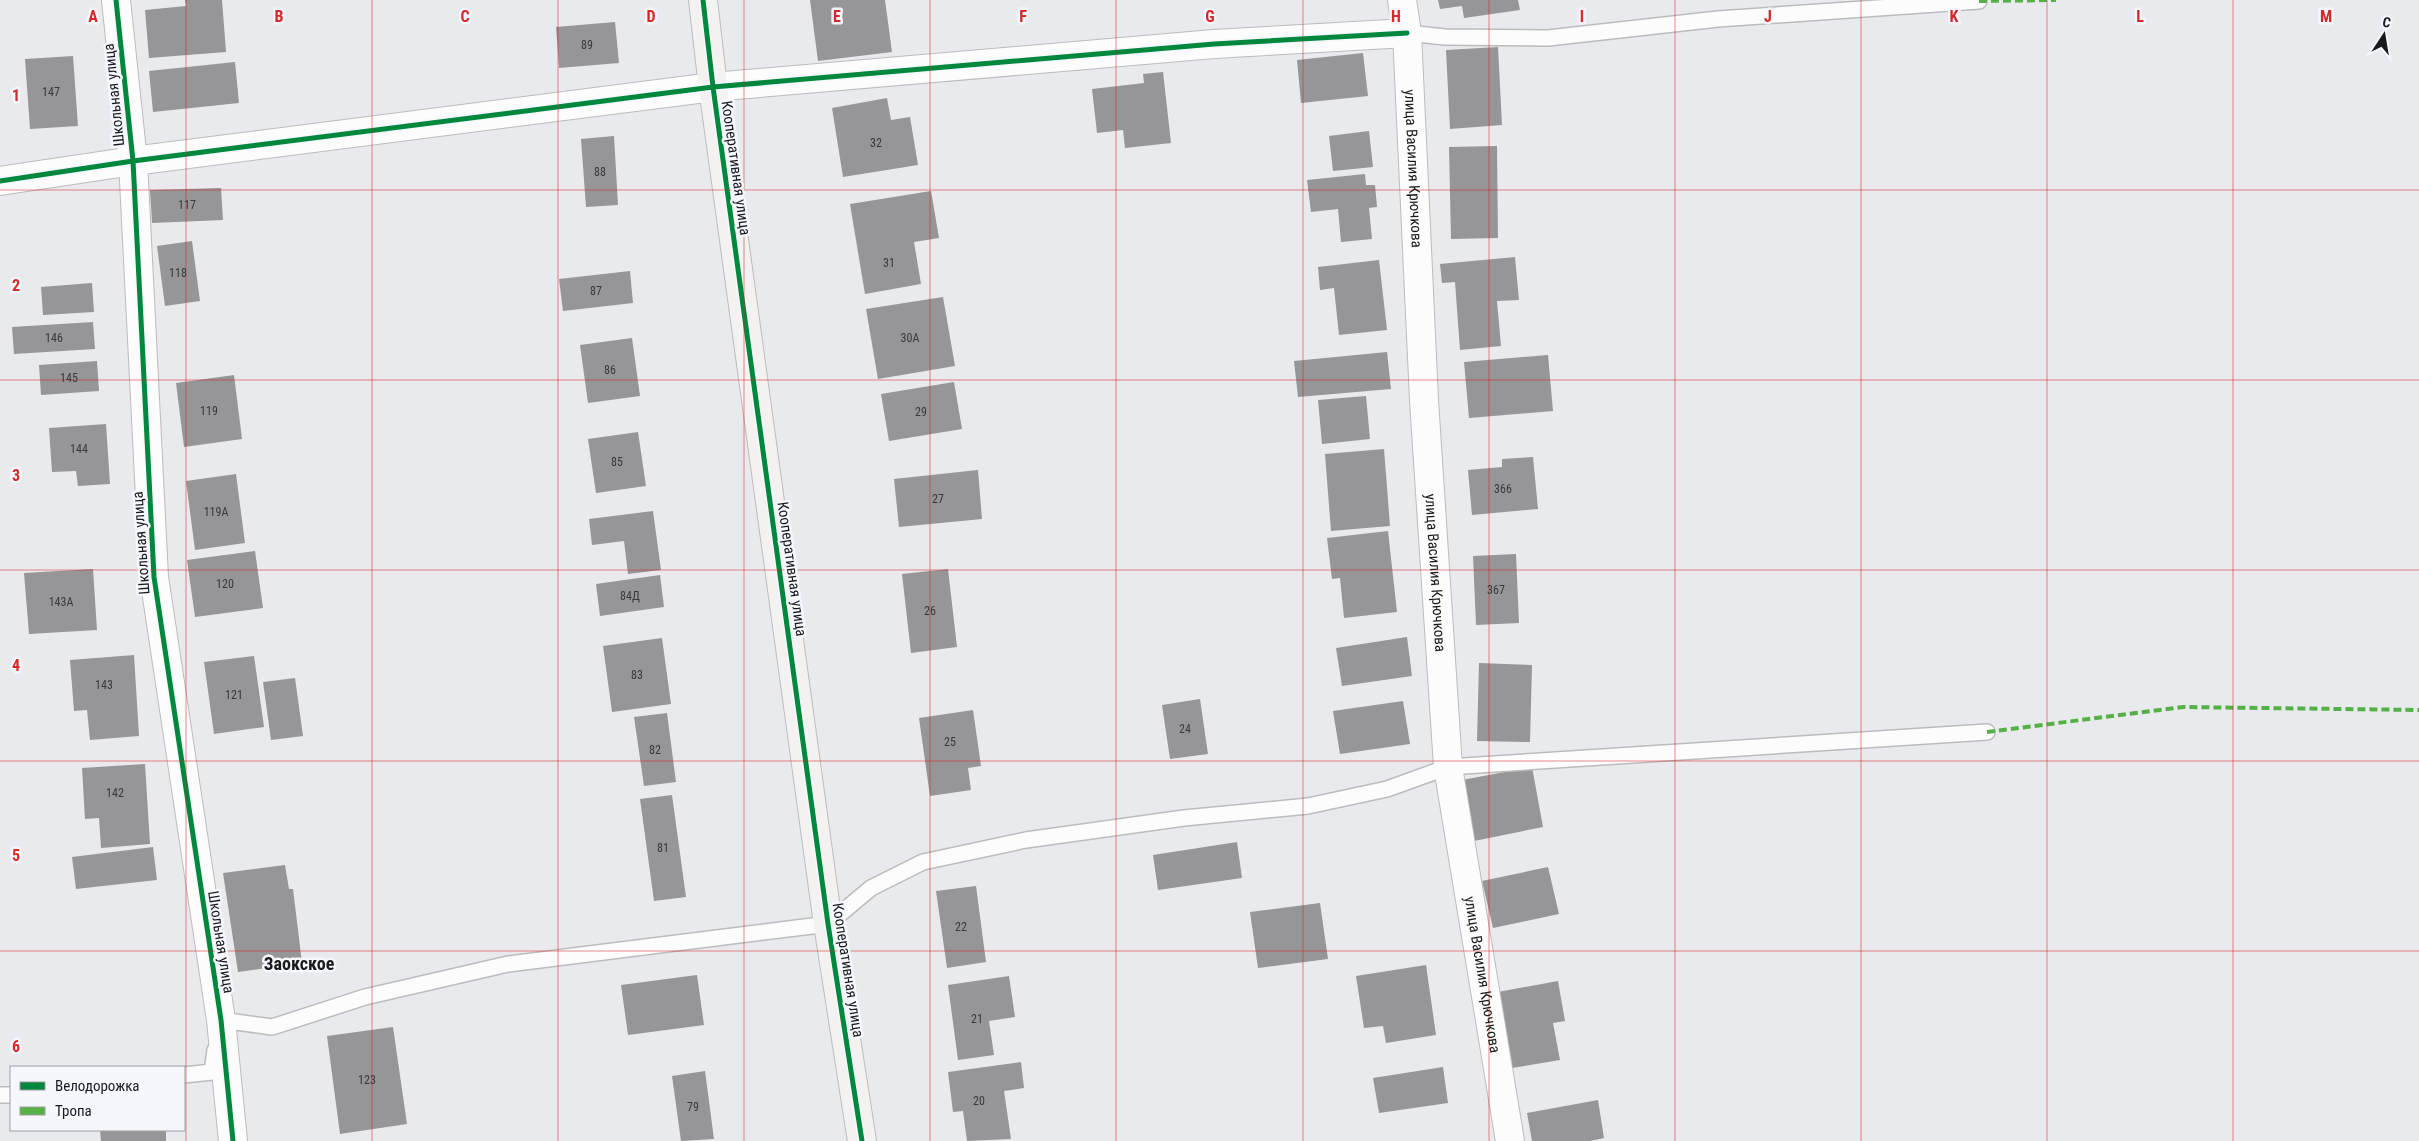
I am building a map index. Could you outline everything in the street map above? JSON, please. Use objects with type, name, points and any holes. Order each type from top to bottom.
[{"type":"street","name":"Школьная улица","points":[[116,0],[133,161],[154,577],[220,1020],[233,1141]]},
{"type":"street","name":"Кооперативная улица","points":[[703,0],[713,87],[828,924],[862,1141]]},
{"type":"street","name":"улица Василия Крючкова","points":[[1402,0],[1407,33],[1424,400],[1448,767],[1510,1141]]},
{"type":"street","points":[[0,181],[133,161],[713,87],[1214,44],[1407,33]]},
{"type":"lane","points":[[1407,33],[1445,37],[1548,38],[1718,19],[1979,1]]},
{"type":"lane","points":[[185,1076],[212,1072],[220,1020],[272,1027],[366,997],[508,964],[828,924],[871,888],[923,862],[1026,840],[1184,818],[1308,806],[1387,789],[1448,767],[1988,732]]},
{"type":"building","points":[[185,0],[222,0],[226,52],[149,58],[145,10],[186,6]]},
{"type":"building","points":[[810,0],[885,0],[892,52],[818,61]]},
{"type":"building","points":[[1438,0],[1518,0],[1520,10],[1464,18],[1462,6],[1440,9]]},
{"type":"building","points":[[615,22],[619,63],[559,68],[556,27]]},
{"type":"building","points":[[1498,47],[1502,125],[1450,129],[1446,50]]},
{"type":"building","points":[[1363,53],[1368,96],[1301,103],[1297,60]]},
{"type":"building","points":[[73,56],[78,126],[30,129],[25,59]]},
{"type":"building","points":[[235,62],[239,103],[153,112],[149,71]]},
{"type":"building","points":[[1163,72],[1171,143],[1125,148],[1123,130],[1097,133],[1092,89],[1144,83],[1143,74]]},
{"type":"building","points":[[887,98],[891,120],[910,117],[918,165],[843,177],[832,108]]},
{"type":"building","points":[[1369,131],[1373,167],[1333,171],[1329,136]]},
{"type":"building","points":[[614,136],[618,205],[586,207],[581,139]]},
{"type":"building","points":[[1497,146],[1498,238],[1451,239],[1449,147]]},
{"type":"building","points":[[1365,174],[1366,185],[1375,185],[1377,207],[1369,208],[1372,239],[1341,242],[1338,209],[1311,212],[1307,180]]},
{"type":"building","points":[[221,188],[223,220],[152,223],[150,190]]},
{"type":"building","points":[[931,191],[939,238],[914,242],[921,284],[865,294],[850,204]]},
{"type":"building","points":[[192,241],[200,301],[165,306],[157,246]]},
{"type":"building","points":[[1515,257],[1519,300],[1497,301],[1501,346],[1460,350],[1455,282],[1442,283],[1440,264]]},
{"type":"building","points":[[1379,260],[1387,330],[1339,335],[1334,288],[1320,290],[1318,267]]},
{"type":"building","points":[[630,271],[633,303],[563,311],[559,279]]},
{"type":"building","points":[[92,283],[94,312],[43,315],[41,287]]},
{"type":"building","points":[[943,297],[955,366],[878,379],[866,309]]},
{"type":"building","points":[[93,322],[95,349],[14,354],[12,327]]},
{"type":"building","points":[[632,338],[640,396],[588,403],[580,345]]},
{"type":"building","points":[[1387,352],[1391,389],[1298,397],[1294,361]]},
{"type":"building","points":[[1548,355],[1553,411],[1469,418],[1464,362]]},
{"type":"building","points":[[97,361],[99,391],[41,395],[39,365]]},
{"type":"building","points":[[234,375],[242,439],[184,447],[176,383]]},
{"type":"building","points":[[954,382],[962,429],[889,441],[881,394]]},
{"type":"building","points":[[1366,396],[1370,439],[1322,444],[1318,400]]},
{"type":"building","points":[[106,424],[110,484],[78,486],[76,471],[52,472],[49,428]]},
{"type":"building","points":[[638,432],[646,486],[596,493],[588,439]]},
{"type":"building","points":[[1384,449],[1390,526],[1331,531],[1325,454]]},
{"type":"building","points":[[1533,457],[1538,509],[1472,515],[1468,470],[1502,467],[1502,459]]},
{"type":"building","points":[[978,470],[982,519],[899,527],[894,479]]},
{"type":"building","points":[[236,474],[245,543],[195,550],[186,481]]},
{"type":"building","points":[[653,511],[661,570],[628,574],[624,541],[592,545],[589,519]]},
{"type":"building","points":[[1388,531],[1397,612],[1344,618],[1340,578],[1332,579],[1327,538]]},
{"type":"building","points":[[255,551],[263,608],[195,617],[187,560]]},
{"type":"building","points":[[1516,554],[1519,623],[1476,625],[1473,556]]},
{"type":"building","points":[[93,569],[97,630],[29,634],[24,573]]},
{"type":"building","points":[[948,569],[957,647],[911,653],[902,574]]},
{"type":"building","points":[[660,575],[664,607],[600,616],[596,584]]},
{"type":"building","points":[[1407,637],[1412,676],[1342,686],[1336,648]]},
{"type":"building","points":[[662,638],[671,704],[612,712],[603,646]]},
{"type":"building","points":[[134,655],[139,736],[90,740],[87,710],[74,711],[70,660]]},
{"type":"building","points":[[254,656],[264,727],[214,734],[204,662]]},
{"type":"building","points":[[1479,663],[1532,665],[1530,742],[1477,741]]},
{"type":"building","points":[[295,678],[303,736],[271,740],[263,682]]},
{"type":"building","points":[[1200,699],[1208,754],[1170,759],[1162,705]]},
{"type":"building","points":[[1403,701],[1410,744],[1340,754],[1333,711]]},
{"type":"building","points":[[973,710],[981,766],[968,768],[971,790],[930,796],[919,718]]},
{"type":"building","points":[[667,713],[676,782],[644,786],[634,717]]},
{"type":"building","points":[[145,764],[150,844],[101,848],[99,818],[85,819],[82,768]]},
{"type":"building","points":[[1532,767],[1543,827],[1474,841],[1462,780]]},
{"type":"building","points":[[672,795],[686,897],[654,901],[640,799]]},
{"type":"building","points":[[1237,842],[1242,878],[1158,890],[1153,855]]},
{"type":"building","points":[[153,847],[157,880],[76,889],[72,857]]},
{"type":"building","points":[[285,865],[289,889],[293,889],[302,963],[238,972],[223,873]]},
{"type":"building","points":[[1548,867],[1559,914],[1493,928],[1482,881]]},
{"type":"building","points":[[976,886],[986,962],[947,968],[936,891]]},
{"type":"building","points":[[1320,903],[1328,959],[1258,968],[1250,912]]},
{"type":"building","points":[[1426,965],[1436,1035],[1386,1043],[1383,1026],[1364,1028],[1356,976]]},
{"type":"building","points":[[697,975],[704,1025],[628,1035],[621,985]]},
{"type":"building","points":[[1009,976],[1015,1017],[989,1021],[994,1055],[958,1060],[948,985]]},
{"type":"building","points":[[1558,981],[1565,1021],[1553,1023],[1560,1060],[1512,1068],[1498,992]]},
{"type":"building","points":[[393,1027],[407,1124],[340,1134],[327,1036]]},
{"type":"building","points":[[1021,1062],[1024,1088],[1004,1091],[1011,1139],[967,1141],[963,1111],[953,1112],[948,1072]]},
{"type":"building","points":[[1443,1067],[1448,1103],[1379,1113],[1373,1078]]},
{"type":"building","points":[[705,1071],[714,1139],[681,1141],[672,1076]]},
{"type":"building","points":[[1598,1100],[1604,1138],[1590,1141],[1532,1141],[1527,1113]]},
{"type":"building","points":[[100,1131],[166,1131],[166,1141],[101,1141]]},
{"type":"marked path","points":[[1979,1],[2056,0]]},
{"type":"marked path","points":[[1987,732],[2183,707],[2419,710]]},
{"type":"cycle path","points":[[116,0],[133,161],[154,577],[221,1020],[233,1141]]},
{"type":"cycle path","points":[[703,0],[713,87],[828,924],[862,1141]]},
{"type":"cycle path","points":[[0,181],[133,161],[713,87],[1214,44],[1407,33]]},
{"type":"district","name":"Заокское","points":[[299,963]]}]
